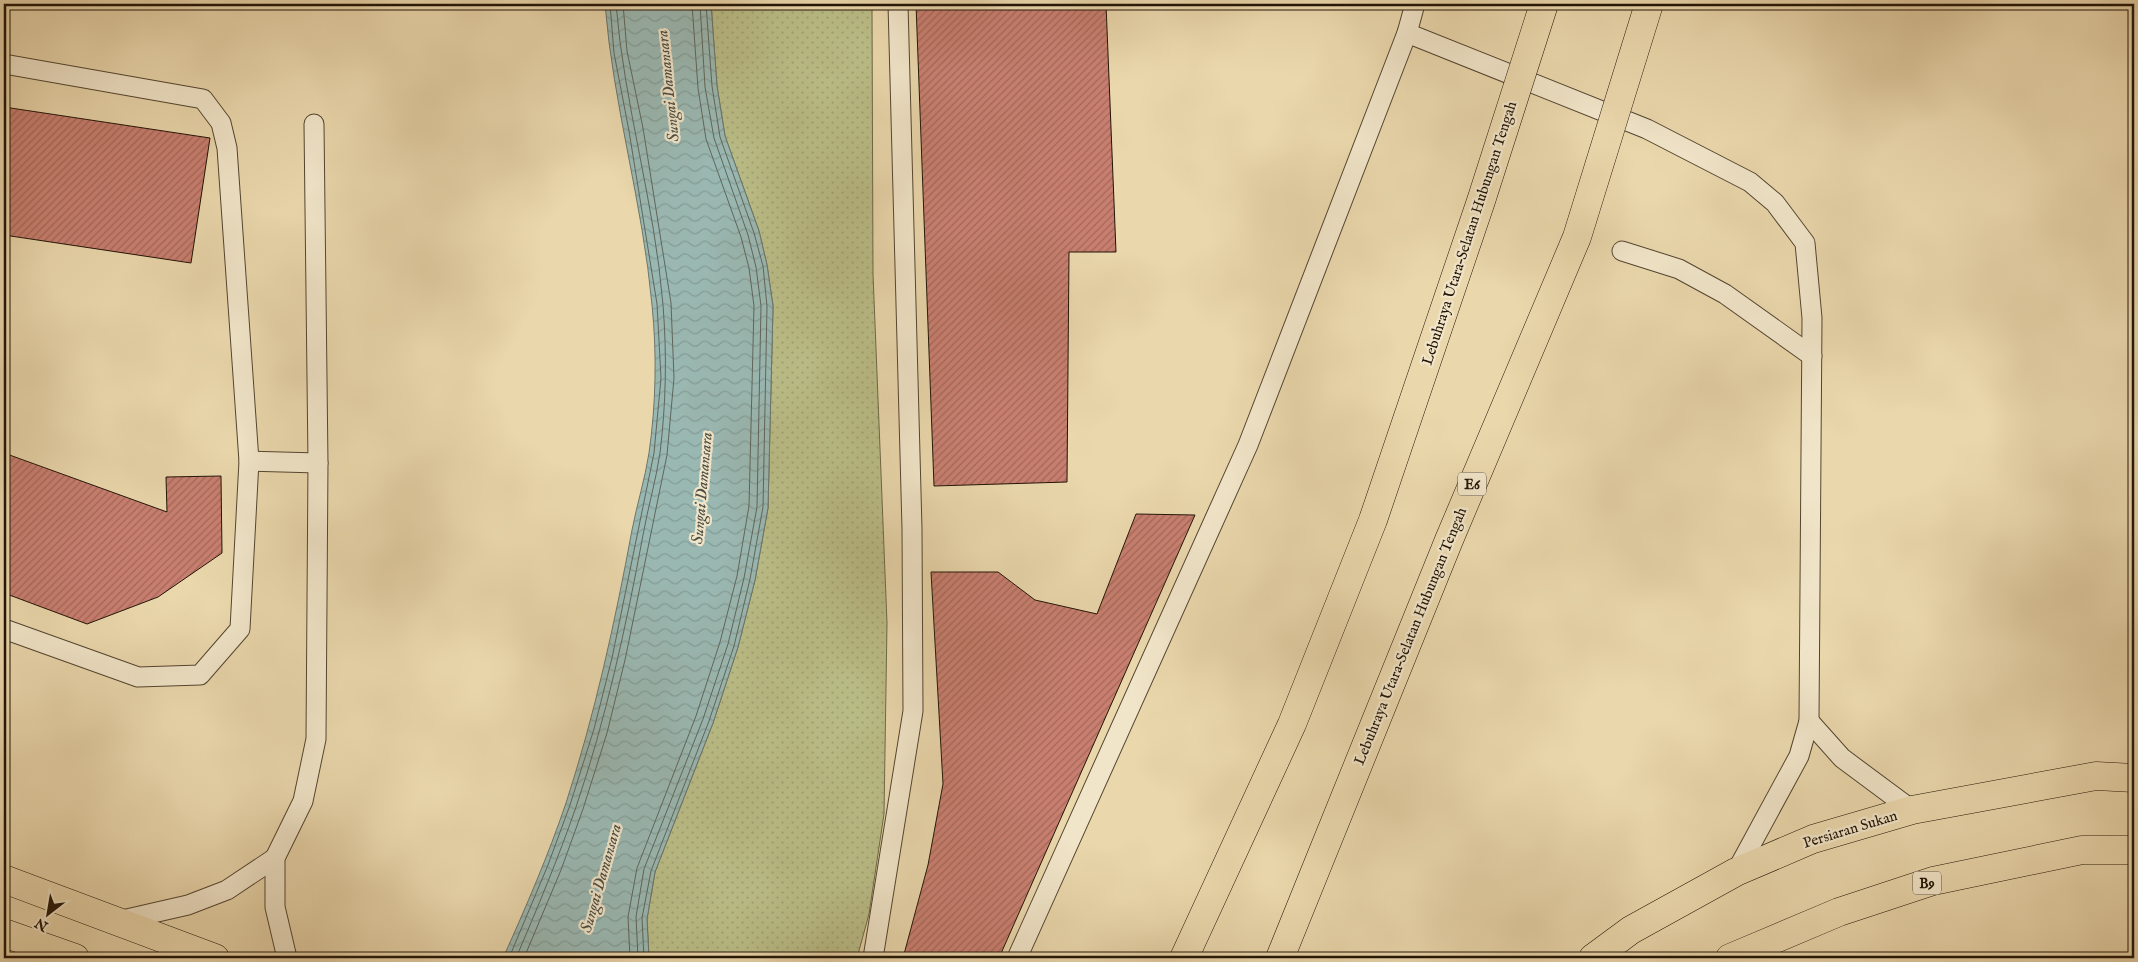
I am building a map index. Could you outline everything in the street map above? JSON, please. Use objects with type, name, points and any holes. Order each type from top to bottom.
[{"type":"main road","name":"Lebuhraya Utara–Selatan Hubungan Tengah","points":[[1184,958],[1292,724],[1373,520],[1481,201],[1544,4]]},
{"type":"main road","name":"Lebuhraya Utara–Selatan Hubungan Tengah","points":[[1280,958],[1449,540],[1577,237],[1649,4]]},
{"type":"main road","name":"Persiaran Sukan","points":[[1593,958],[1631,930],[1736,872],[1813,839],[1912,810],[2096,776],[2134,778]]},
{"type":"main road","name":"B9","points":[[1730,958],[1838,912],[1933,881],[2082,850],[2134,850]]},
{"type":"main road","points":[[4,879],[215,958]]},
{"type":"main road","points":[[4,933],[75,958]]},
{"type":"lane","points":[[873,958],[913,711],[911,500],[898,4]]},
{"type":"lane","points":[[1017,958],[1248,445],[1407,33],[1415,4]]},
{"type":"lane","points":[[1407,33],[1647,129],[1750,182],[1775,203],[1806,243],[1812,318],[1809,721],[1799,756],[1736,872]]},
{"type":"lane","points":[[4,64],[203,100],[221,123],[227,148],[249,461],[240,629],[200,676],[138,677],[4,629]]},
{"type":"lane","points":[[287,958],[275,907],[275,858],[303,801],[316,739],[318,463],[314,124]]},
{"type":"lane","points":[[1622,251],[1679,268],[1725,294],[1812,356]]},
{"type":"lane","points":[[249,461],[318,463]]},
{"type":"lane","points":[[1809,721],[1842,758],[1912,810]]},
{"type":"lane","points":[[116,921],[188,904],[227,890],[275,858]]},
{"type":"green space","points":[[711,4],[872,4],[873,274],[887,623],[884,814],[869,914],[857,958],[649,958],[647,919],[655,872],[713,723],[738,647],[755,580],[768,508],[773,306],[767,265],[759,231],[725,136],[717,86]]},
{"type":"water","name":"Sungai Damansara","points":[[605,4],[711,4],[717,86],[725,136],[759,231],[767,265],[773,306],[768,508],[755,580],[738,647],[713,723],[655,872],[647,919],[649,958],[503,958],[552,842],[586,736],[619,599],[651,435],[655,379],[655,342],[648,267],[614,79]]},
{"type":"building","points":[[916,4],[1106,4],[1116,252],[1069,252],[1067,482],[934,486]]},
{"type":"building","points":[[4,107],[210,138],[191,263],[4,235]]},
{"type":"building","points":[[4,453],[167,512],[166,477],[221,476],[222,553],[158,597],[87,624],[4,593]]},
{"type":"building","points":[[1136,514],[1195,515],[999,958],[903,958],[928,865],[943,784],[931,572],[998,572],[1035,600],[1097,614]]}]
